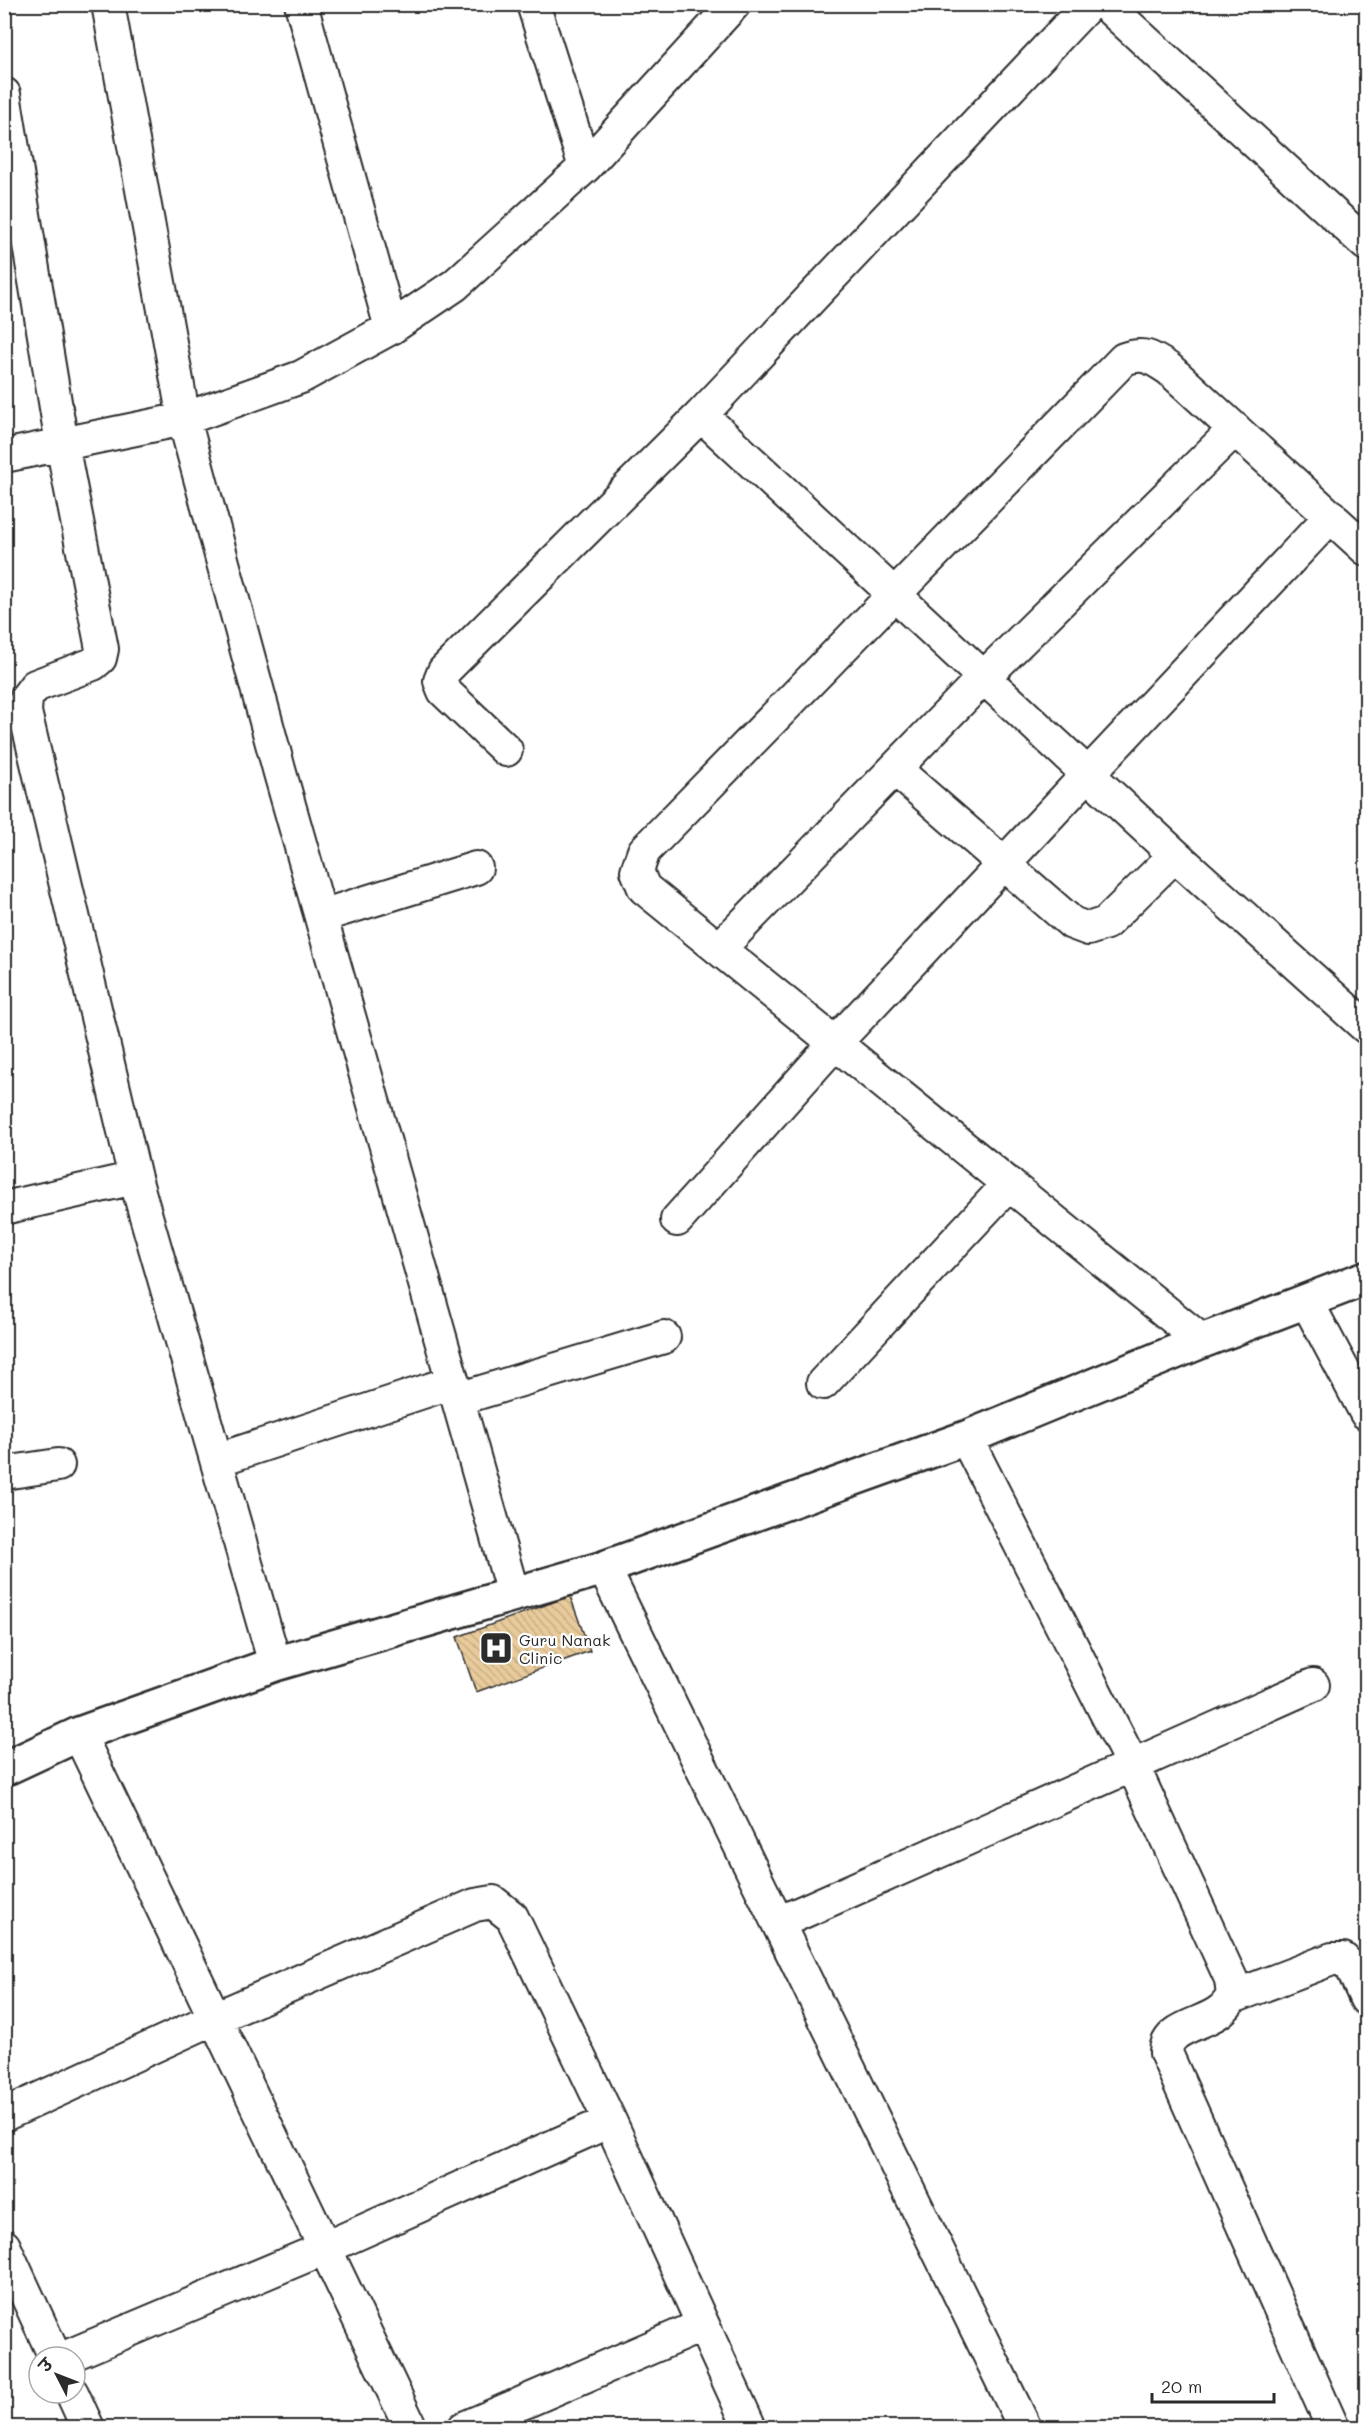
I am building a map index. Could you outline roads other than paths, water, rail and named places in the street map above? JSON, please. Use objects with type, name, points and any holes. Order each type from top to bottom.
[{"type":"street","points":[[108,4],[184,419],[321,916],[513,1593]]},
{"type":"street","points":[[301,4],[391,328]]},
{"type":"street","points":[[533,4],[585,167]]},
{"type":"street","points":[[4,456],[184,419],[301,377],[391,328],[455,285],[585,167],[734,4]]},
{"type":"street","points":[[506,750],[444,691],[440,681],[444,671],[701,415],[1089,4]]},
{"type":"street","points":[[1105,4],[1366,244]]},
{"type":"street","points":[[4,94],[62,444],[102,649],[100,658],[93,664],[35,686],[26,698],[25,712],[135,1178],[275,1664]]},
{"type":"street","points":[[1202,1341],[644,888],[637,871],[644,851],[1124,359],[1138,354],[1154,359],[1235,429],[1366,549]]},
{"type":"street","points":[[701,415],[1175,855],[1366,1027]]},
{"type":"street","points":[[719,949],[983,678],[1235,429]]},
{"type":"street","points":[[677,1220],[836,1043],[1003,863],[1331,516]]},
{"type":"street","points":[[895,769],[1072,922],[1088,929],[1106,923],[1175,855]]},
{"type":"street","points":[[321,916],[476,868]]},
{"type":"street","points":[[4,1208],[135,1178]]},
{"type":"street","points":[[824,1383],[1009,1184]]},
{"type":"street","points":[[4,1768],[78,1734],[275,1664],[604,1568],[966,1438],[1202,1341],[1366,1278]]},
{"type":"street","points":[[1307,1302],[1366,1413]]},
{"type":"street","points":[[217,1460],[455,1391],[664,1337]]},
{"type":"street","points":[[966,1438],[1132,1764],[1231,1979],[1233,1997]]},
{"type":"street","points":[[4,1473],[58,1465]]},
{"type":"street","points":[[604,1568],[1025,2427]]},
{"type":"street","points":[[778,1923],[1313,1685]]},
{"type":"street","points":[[78,1734],[411,2427]]},
{"type":"street","points":[[4,2115],[215,2018],[475,1905],[493,1902],[512,1917],[750,2427]]},
{"type":"street","points":[[1333,2427],[1166,2053],[1166,2043],[1172,2036],[1220,2011],[1233,1997],[1332,1959],[1343,1959],[1352,1968],[1366,1999]]},
{"type":"street","points":[[87,2348],[325,2248],[609,2121]]},
{"type":"street","points":[[4,2246],[49,2345]]},
{"type":"street","points":[[464,2427],[701,2326]]},
{"type":"street","points":[[78,2405],[88,2427]]},
{"type":"place","name":"Guru Nanak Clinic","points":[[496,1648]]}]
